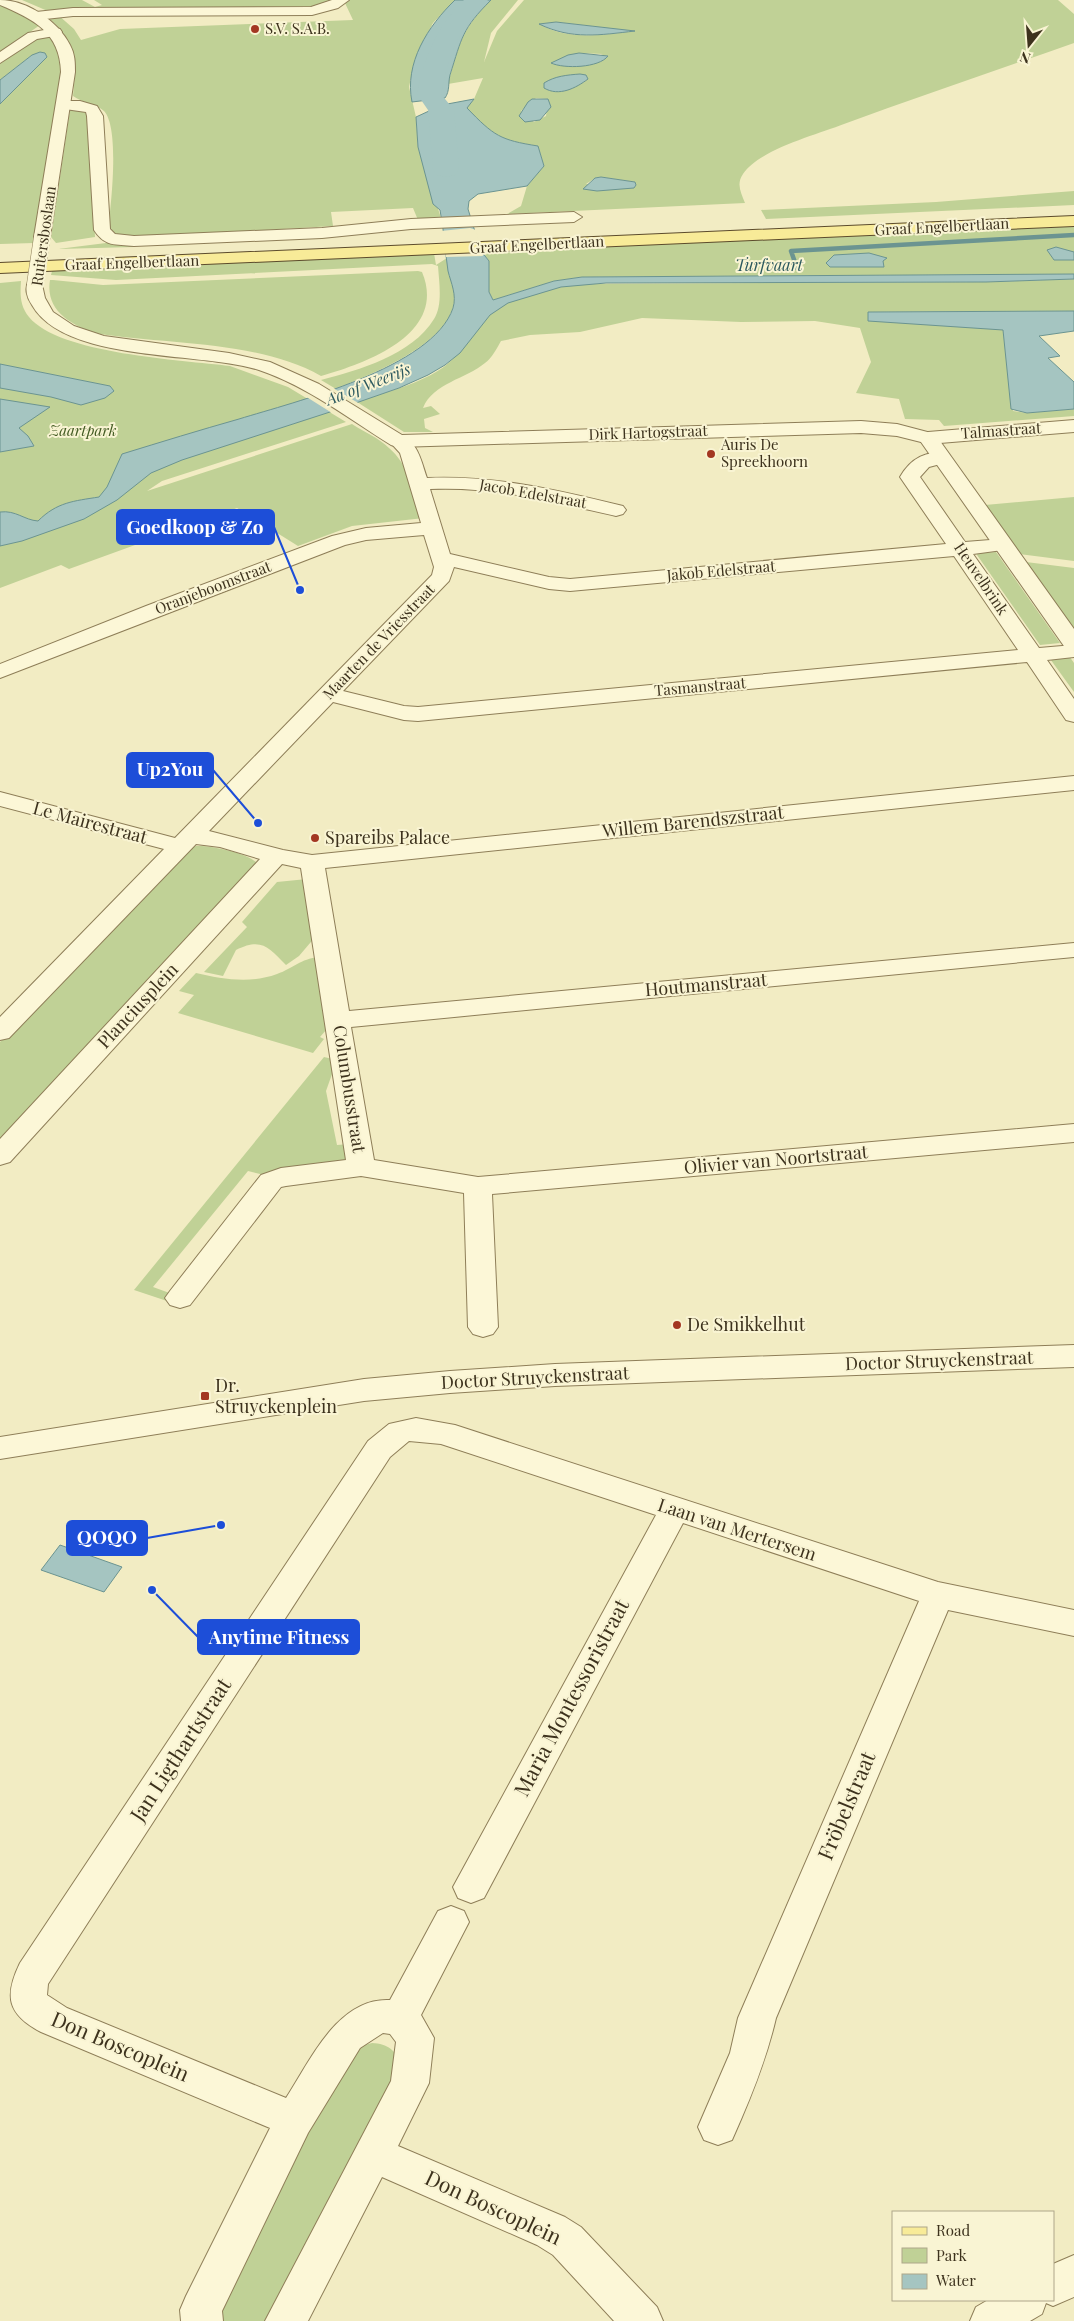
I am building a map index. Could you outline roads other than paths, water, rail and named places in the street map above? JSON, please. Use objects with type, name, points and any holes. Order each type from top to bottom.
[{"type":"main road","name":"Graaf Engelbertlaan","points":[[478,235],[1074,208]]},
{"type":"main road","name":"Graaf Engelbertlaan","points":[[0,256],[443,236],[1074,221]]},
{"type":"main road","name":"Graaf Engelbertlaan","points":[[0,268],[443,236]]},
{"type":"street","name":"Ruitersboslaan","points":[[0,0],[36,16],[55,32],[65,46],[69,63],[35,284],[36,298],[46,315],[68,330],[84,336],[123,345],[247,362],[295,378],[332,400]]},
{"type":"street","name":"Ruitersboslaan","points":[[36,16],[74,12],[312,11],[333,5],[342,0]]},
{"type":"street","points":[[0,59],[34,36],[55,32]]},
{"type":"street","name":"Graaf Engelbertlaan","points":[[63,105],[87,107],[92,109],[95,116],[102,230],[110,239],[134,241],[322,233],[478,235],[574,216]]},
{"type":"street","name":"Maarten de Vriesstraat","points":[[185,841],[438,582],[445,572],[409,451],[398,441],[332,400]]},
{"type":"street","name":"Talmastraat","points":[[928,438],[1074,426]]},
{"type":"street","name":"Dirk Hartogstraat","points":[[398,441],[861,427],[897,430],[928,438]]},
{"type":"street","points":[[928,438],[1074,644]]},
{"type":"street","name":"Heuvelbrink","points":[[941,458],[926,460],[916,465],[910,477],[1074,714]]},
{"type":"street","name":"Jacob Edelstraat","points":[[419,484],[463,482],[500,485],[616,510]]},
{"type":"street","name":"Oranjeboomstraat","points":[[0,672],[153,610],[339,540],[366,534],[433,528]]},
{"type":"street","name":"Jakob Edelstraat","points":[[442,558],[549,583],[570,585],[1003,544]]},
{"type":"street","name":"Tasmanstraat","points":[[329,694],[404,713],[418,714],[1074,652]]},
{"type":"street","name":"Willem Barendszstraat","points":[[312,862],[1074,783]]},
{"type":"street","name":"Le Mairestraat","points":[[0,799],[185,841]]},
{"type":"street","points":[[0,1032],[185,841],[209,837],[276,856],[312,862]]},
{"type":"street","name":"Planciusplein","points":[[0,1156],[276,856]]},
{"type":"street","name":"Columbusstraat","points":[[180,1298],[271,1181],[281,1177],[361,1167],[312,862]]},
{"type":"street","name":"Houtmanstraat","points":[[337,1020],[1074,950]]},
{"type":"street","name":"Olivier van Noortstraat","points":[[361,1167],[478,1186],[1074,1133]]},
{"type":"street","points":[[478,1186],[483,1327]]},
{"type":"street","name":"Doctor Struyckenstraat","points":[[0,1448],[364,1390],[450,1382],[555,1375],[1074,1356]]},
{"type":"street","name":"Laan van Mertersem","points":[[403,1430],[415,1428],[444,1433],[938,1595],[1074,1623]]},
{"type":"street","name":"Jan Ligthartstraat","points":[[31,2005],[27,1993],[33,1975],[379,1449],[394,1434],[403,1430]]},
{"type":"street","name":"Maria Montessoristraat","points":[[471,1887],[674,1510]]},
{"type":"street","name":"Fröbelstraat","points":[[718,2127],[749,2053],[757,2018],[938,1595]]},
{"type":"street","points":[[400,2017],[451,1922]]},
{"type":"street","name":"Don Boscoplein","points":[[31,2005],[54,2020],[294,2120]]},
{"type":"street","points":[[202,2321],[201,2310],[294,2120],[347,2036],[377,2016],[400,2017]]},
{"type":"street","points":[[286,2321],[410,2083],[415,2038],[400,2017]]},
{"type":"street","name":"Don Boscoplein","points":[[373,2154],[559,2236],[567,2241],[642,2321]]},
{"type":"street","points":[[1054,2285],[1074,2275]]},
{"type":"street","points":[[991,2321],[1025,2301]]},
{"type":"water","points":[[455,0],[491,0],[468,26],[464,34],[457,51],[445,98],[412,102],[410,87],[412,73],[420,46],[436,21]]},
{"type":"water","points":[[556,22],[635,31],[586,35],[563,32],[539,24]]},
{"type":"water","points":[[40,52],[45,53],[47,57],[0,104],[0,80],[32,55]]},
{"type":"water","points":[[579,53],[608,56],[597,63],[581,66],[572,67],[551,63],[568,55]]},
{"type":"water","points":[[580,74],[586,75],[588,79],[573,88],[556,92],[544,88],[544,83],[552,79]]},
{"type":"water","points":[[474,99],[467,108],[476,117],[491,131],[506,139],[538,146],[544,166],[527,186],[478,194],[469,201],[468,209],[481,251],[489,261],[489,292],[493,300],[554,281],[582,277],[1074,274],[1074,279],[986,282],[606,283],[561,287],[508,303],[490,315],[460,353],[428,375],[399,388],[330,412],[182,460],[151,473],[117,500],[84,519],[22,541],[0,546],[0,512],[11,512],[38,521],[52,510],[66,503],[99,497],[107,487],[122,454],[293,403],[359,380],[391,365],[419,348],[440,329],[453,308],[454,294],[448,271],[440,210],[433,204],[418,147],[416,117],[442,105]]},
{"type":"water","points":[[532,99],[548,99],[551,107],[540,120],[525,122],[519,116]]},
{"type":"water","points":[[601,177],[635,182],[636,185],[634,188],[597,191],[583,189],[595,178]]},
{"type":"water","points":[[1056,247],[1074,252],[1074,260],[1054,260],[1047,250]]},
{"type":"water","points":[[869,253],[887,258],[883,261],[884,267],[830,267],[826,263],[834,255]]},
{"type":"water","points":[[1074,311],[1074,331],[1039,336],[1060,356],[1048,358],[1074,382],[1074,409],[1027,413],[1011,409],[1003,330],[868,321],[868,312]]},
{"type":"water","points":[[0,364],[110,386],[114,391],[105,398],[81,405],[51,397],[0,388]]},
{"type":"water","points":[[0,399],[50,407],[19,428],[28,436],[34,446],[0,452]]},
{"type":"water","points":[[60,1545],[122,1567],[104,1592],[41,1570]]},
{"type":"waterway","name":"Aa of Weerijs","points":[[446,169],[441,110],[429,94],[435,67],[444,42],[458,20],[477,0]]},
{"type":"waterway","name":"Turfvaart","points":[[797,268],[791,251],[1074,235]]},
{"type":"place","name":"S.V. S.A.B.","points":[[255,29]]},
{"type":"place","name":"Auris De Spreekhoorn","points":[[711,454]]},
{"type":"place","name":"Goedkoop & Zo","points":[[300,590]]},
{"type":"place","name":"Up2You","points":[[258,823]]},
{"type":"place","name":"Spareibs Palace","points":[[315,838]]},
{"type":"place","name":"De Smikkelhut","points":[[677,1325]]},
{"type":"place","name":"Dr. Struyckenplein","points":[[205,1396]]},
{"type":"place","name":"QOQO","points":[[221,1525]]},
{"type":"place","name":"Anytime Fitness","points":[[152,1590]]},
{"type":"park label","name":"Zaartpark","points":[[83,431]]}]
